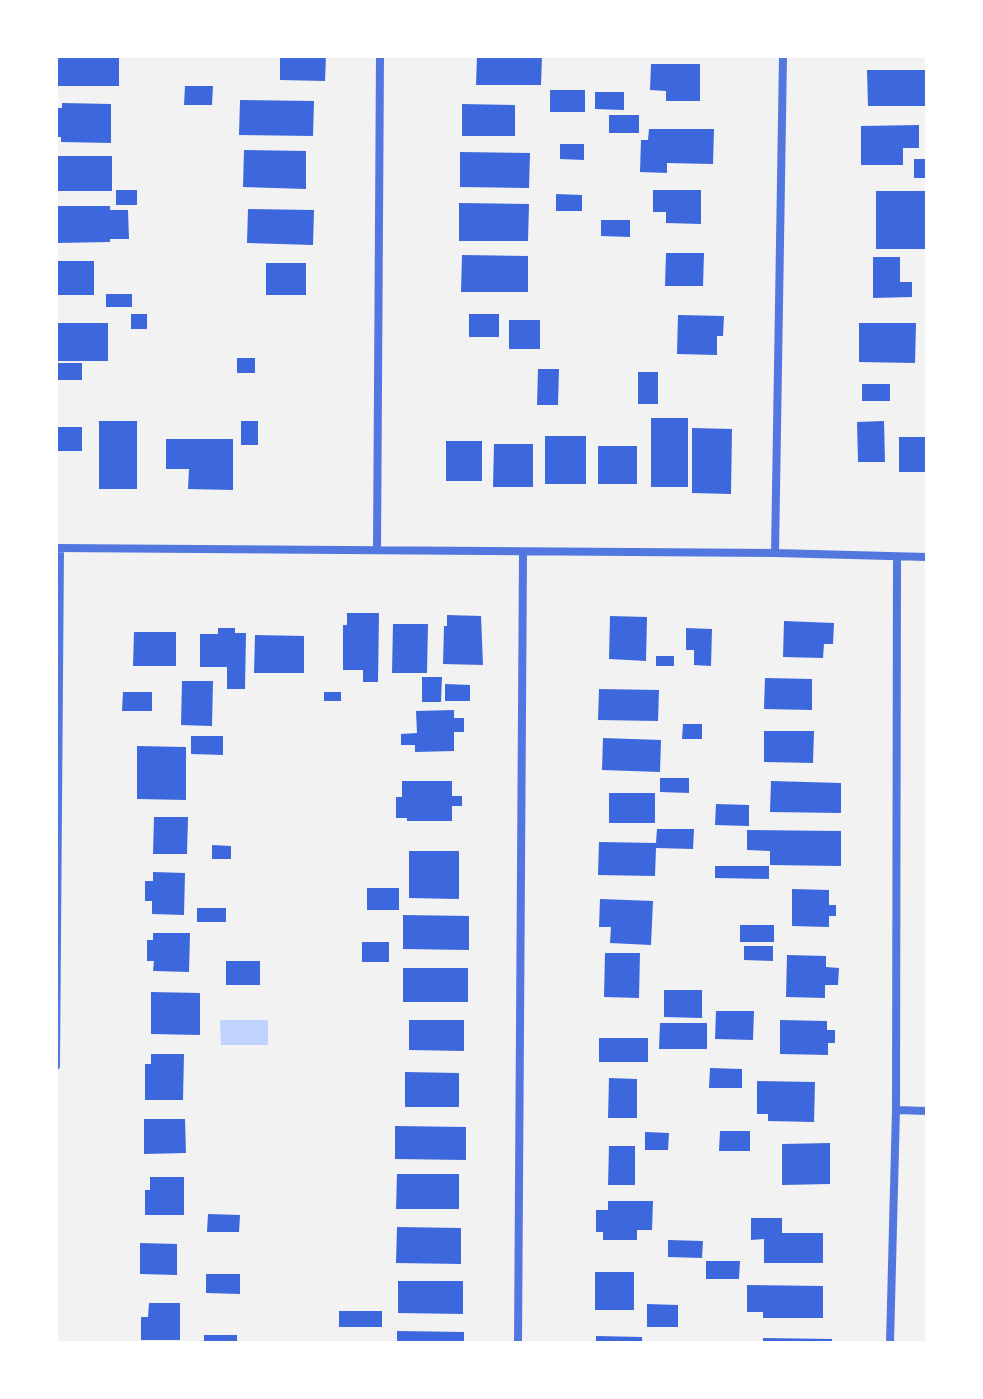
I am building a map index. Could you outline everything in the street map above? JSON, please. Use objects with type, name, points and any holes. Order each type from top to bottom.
[{"type":"street","points":[[377,550],[380,56]]},
{"type":"street","points":[[775,553],[783,56]]},
{"type":"street","points":[[56,1066],[58,548],[775,553],[927,557]]},
{"type":"street","points":[[518,1343],[523,552]]},
{"type":"street","points":[[890,1343],[896,1110],[897,557]]},
{"type":"street","points":[[896,1110],[927,1111]]},
{"type":"water","points":[[220,1020],[268,1020],[268,1045],[221,1045]]},
{"type":"building","points":[[56,56],[119,56],[119,86],[56,86]]},
{"type":"building","points":[[280,56],[326,56],[325,81],[280,80]]},
{"type":"building","points":[[477,56],[542,56],[541,85],[476,85]]},
{"type":"building","points":[[651,64],[700,64],[700,101],[666,101],[666,91],[650,90]]},
{"type":"building","points":[[867,70],[925,70],[926,106],[868,106]]},
{"type":"building","points":[[185,86],[213,86],[212,105],[184,105]]},
{"type":"building","points":[[550,90],[585,90],[585,112],[550,112]]},
{"type":"building","points":[[595,92],[624,92],[624,110],[595,109]]},
{"type":"building","points":[[240,100],[314,101],[313,136],[239,135]]},
{"type":"building","points":[[62,103],[111,104],[111,143],[61,142],[61,137],[56,137],[56,108],[62,108]]},
{"type":"building","points":[[462,104],[515,105],[515,136],[462,136]]},
{"type":"building","points":[[609,115],[639,115],[639,133],[609,133]]},
{"type":"building","points":[[919,125],[919,148],[903,148],[903,165],[861,165],[861,126]]},
{"type":"building","points":[[649,129],[714,129],[713,164],[667,163],[667,173],[640,172],[641,140],[648,140]]},
{"type":"building","points":[[560,144],[584,144],[584,160],[560,159]]},
{"type":"building","points":[[244,150],[306,151],[306,189],[243,187]]},
{"type":"building","points":[[460,152],[530,153],[529,188],[460,187]]},
{"type":"building","points":[[56,156],[112,156],[112,191],[56,191]]},
{"type":"building","points":[[914,159],[927,159],[927,178],[914,178]]},
{"type":"building","points":[[116,190],[137,190],[137,205],[116,205]]},
{"type":"building","points":[[653,190],[701,190],[701,224],[666,223],[666,212],[653,212]]},
{"type":"building","points":[[876,191],[927,191],[927,249],[876,249]]},
{"type":"building","points":[[556,194],[582,195],[582,211],[556,211]]},
{"type":"building","points":[[459,203],[529,204],[528,241],[459,241]]},
{"type":"building","points":[[57,206],[110,206],[110,210],[128,210],[129,239],[57,243]]},
{"type":"building","points":[[248,209],[314,210],[313,245],[247,243]]},
{"type":"building","points":[[601,220],[630,220],[630,237],[601,236]]},
{"type":"building","points":[[666,253],[704,253],[703,286],[665,286]]},
{"type":"building","points":[[462,255],[528,256],[528,292],[461,292]]},
{"type":"building","points":[[873,257],[900,257],[900,282],[912,282],[912,297],[873,298]]},
{"type":"building","points":[[56,261],[94,261],[94,295],[56,295]]},
{"type":"building","points":[[266,263],[306,263],[306,295],[266,295]]},
{"type":"building","points":[[106,294],[132,294],[132,307],[106,307]]},
{"type":"building","points":[[131,314],[147,314],[147,329],[131,329]]},
{"type":"building","points":[[469,314],[499,314],[499,337],[469,337]]},
{"type":"building","points":[[678,315],[724,316],[723,336],[717,336],[717,355],[677,354]]},
{"type":"building","points":[[509,320],[540,320],[540,349],[509,349]]},
{"type":"building","points":[[56,323],[108,323],[108,361],[56,361]]},
{"type":"building","points":[[859,323],[916,323],[915,363],[859,362]]},
{"type":"building","points":[[237,358],[255,358],[255,373],[237,373]]},
{"type":"building","points":[[56,363],[82,363],[82,380],[56,380]]},
{"type":"building","points":[[538,369],[559,369],[558,405],[537,405]]},
{"type":"building","points":[[638,372],[658,372],[658,404],[638,404]]},
{"type":"building","points":[[862,384],[890,384],[890,401],[862,401]]},
{"type":"building","points":[[651,418],[688,418],[688,487],[651,487]]},
{"type":"building","points":[[99,421],[137,421],[137,489],[99,489]]},
{"type":"building","points":[[241,421],[258,421],[258,445],[241,445]]},
{"type":"building","points":[[884,421],[885,462],[858,462],[857,422]]},
{"type":"building","points":[[56,427],[82,427],[82,451],[56,451]]},
{"type":"building","points":[[692,428],[732,429],[731,494],[692,493]]},
{"type":"building","points":[[545,436],[586,436],[586,484],[545,484]]},
{"type":"building","points":[[899,437],[927,437],[927,472],[899,472]]},
{"type":"building","points":[[166,439],[233,439],[233,490],[188,489],[189,469],[166,469]]},
{"type":"building","points":[[446,441],[482,441],[482,481],[446,481]]},
{"type":"building","points":[[494,444],[533,444],[533,487],[493,487]]},
{"type":"building","points":[[598,446],[637,446],[637,484],[598,484]]},
{"type":"building","points":[[347,613],[379,613],[378,682],[363,682],[363,670],[343,670],[343,625],[347,625]]},
{"type":"building","points":[[447,615],[481,616],[483,665],[443,664]]},
{"type":"building","points":[[610,616],[647,617],[646,661],[609,659]]},
{"type":"building","points":[[784,621],[834,623],[833,644],[824,644],[823,658],[783,657]]},
{"type":"building","points":[[393,624],[428,624],[427,673],[392,673]]},
{"type":"building","points":[[218,628],[235,628],[235,633],[246,633],[245,689],[227,689],[227,667],[200,667],[200,634],[218,634]]},
{"type":"building","points":[[686,628],[712,629],[711,666],[694,665],[694,650],[686,650]]},
{"type":"building","points":[[134,632],[176,632],[176,666],[133,666]]},
{"type":"building","points":[[255,635],[304,636],[304,673],[254,673]]},
{"type":"building","points":[[656,656],[674,656],[674,666],[656,666]]},
{"type":"building","points":[[422,677],[442,677],[441,702],[422,702]]},
{"type":"building","points":[[765,678],[812,679],[812,710],[764,709]]},
{"type":"building","points":[[182,681],[213,681],[212,726],[181,725]]},
{"type":"building","points":[[445,684],[470,685],[470,701],[445,701]]},
{"type":"building","points":[[599,689],[659,690],[658,721],[598,720]]},
{"type":"building","points":[[123,692],[152,692],[152,711],[122,711]]},
{"type":"building","points":[[324,692],[341,692],[341,701],[324,701]]},
{"type":"building","points":[[454,710],[454,718],[464,718],[464,732],[454,732],[454,751],[415,752],[415,745],[401,745],[401,734],[417,733],[416,711]]},
{"type":"building","points":[[683,724],[702,724],[702,739],[682,739]]},
{"type":"building","points":[[764,731],[814,731],[813,763],[764,762]]},
{"type":"building","points":[[191,736],[223,736],[223,755],[191,754]]},
{"type":"building","points":[[603,738],[661,740],[660,772],[602,770]]},
{"type":"building","points":[[137,746],[186,747],[186,800],[137,799]]},
{"type":"building","points":[[660,778],[689,778],[689,793],[660,792]]},
{"type":"building","points":[[402,781],[452,781],[452,796],[462,796],[462,806],[452,806],[452,821],[407,821],[407,818],[396,818],[396,797],[402,797]]},
{"type":"building","points":[[771,781],[841,783],[841,813],[770,812]]},
{"type":"building","points":[[609,793],[655,793],[655,823],[609,823]]},
{"type":"building","points":[[716,804],[749,805],[749,826],[715,825]]},
{"type":"building","points":[[154,817],[188,817],[187,854],[153,854]]},
{"type":"building","points":[[657,829],[694,829],[693,849],[656,848],[655,876],[598,875],[599,842],[656,843]]},
{"type":"building","points":[[747,830],[841,831],[841,866],[770,865],[770,851],[747,850]]},
{"type":"building","points":[[212,845],[231,846],[231,859],[212,859]]},
{"type":"building","points":[[409,851],[459,851],[459,899],[409,898]]},
{"type":"building","points":[[715,866],[769,866],[769,879],[715,878]]},
{"type":"building","points":[[153,872],[185,873],[184,915],[152,914],[152,901],[145,901],[145,881],[153,881]]},
{"type":"building","points":[[367,888],[399,888],[399,910],[367,910]]},
{"type":"building","points":[[792,889],[829,890],[829,905],[836,905],[836,916],[829,916],[829,927],[792,926]]},
{"type":"building","points":[[600,899],[653,901],[651,945],[610,943],[611,927],[599,927]]},
{"type":"building","points":[[197,908],[226,908],[226,922],[197,922]]},
{"type":"building","points":[[403,915],[469,916],[469,950],[403,949]]},
{"type":"building","points":[[740,925],[774,925],[774,942],[740,942]]},
{"type":"building","points":[[153,933],[190,933],[189,972],[153,971],[154,961],[147,961],[147,940],[153,940]]},
{"type":"building","points":[[362,942],[389,942],[389,962],[362,962]]},
{"type":"building","points":[[744,946],[773,946],[773,961],[744,960]]},
{"type":"building","points":[[605,953],[640,953],[639,998],[604,997]]},
{"type":"building","points":[[787,955],[826,956],[826,967],[839,968],[838,985],[825,985],[825,998],[786,997]]},
{"type":"building","points":[[226,961],[260,961],[260,985],[226,985]]},
{"type":"building","points":[[403,968],[468,968],[468,1002],[403,1002]]},
{"type":"building","points":[[664,990],[702,990],[702,1018],[664,1017]]},
{"type":"building","points":[[151,992],[200,993],[200,1035],[151,1034]]},
{"type":"building","points":[[716,1011],[754,1011],[753,1040],[715,1039]]},
{"type":"building","points":[[409,1020],[464,1020],[464,1051],[409,1050]]},
{"type":"building","points":[[780,1020],[827,1021],[827,1030],[835,1030],[835,1043],[828,1043],[828,1055],[780,1054]]},
{"type":"building","points":[[660,1023],[707,1023],[707,1049],[659,1049]]},
{"type":"building","points":[[599,1038],[648,1038],[648,1062],[599,1062]]},
{"type":"building","points":[[151,1054],[184,1054],[183,1100],[145,1100],[145,1064],[151,1064]]},
{"type":"building","points":[[710,1068],[742,1069],[742,1088],[709,1088]]},
{"type":"building","points":[[405,1072],[459,1073],[459,1107],[405,1107]]},
{"type":"building","points":[[609,1078],[637,1079],[637,1118],[608,1118]]},
{"type":"building","points":[[757,1081],[815,1082],[814,1122],[768,1121],[768,1114],[757,1114]]},
{"type":"building","points":[[144,1119],[185,1119],[186,1153],[144,1154]]},
{"type":"building","points":[[395,1126],[466,1127],[466,1160],[395,1159]]},
{"type":"building","points":[[720,1131],[750,1131],[750,1151],[719,1151]]},
{"type":"building","points":[[645,1132],[669,1133],[668,1150],[645,1150]]},
{"type":"building","points":[[830,1143],[830,1184],[782,1185],[782,1144]]},
{"type":"building","points":[[609,1146],[635,1146],[635,1185],[608,1185]]},
{"type":"building","points":[[397,1174],[459,1174],[459,1209],[396,1209]]},
{"type":"building","points":[[150,1177],[184,1177],[184,1215],[145,1215],[145,1190],[150,1190]]},
{"type":"building","points":[[608,1201],[653,1201],[652,1230],[637,1230],[637,1240],[603,1240],[603,1232],[596,1232],[596,1210],[608,1210]]},
{"type":"building","points":[[208,1214],[240,1215],[239,1232],[207,1232]]},
{"type":"building","points":[[751,1218],[782,1218],[782,1233],[823,1233],[823,1263],[764,1263],[764,1239],[751,1240]]},
{"type":"building","points":[[397,1227],[461,1228],[461,1264],[396,1263]]},
{"type":"building","points":[[668,1240],[703,1241],[702,1258],[668,1257]]},
{"type":"building","points":[[140,1243],[177,1244],[177,1275],[140,1274]]},
{"type":"building","points":[[706,1261],[740,1261],[739,1279],[706,1279]]},
{"type":"building","points":[[595,1272],[634,1272],[634,1310],[595,1310]]},
{"type":"building","points":[[206,1274],[240,1274],[240,1294],[206,1293]]},
{"type":"building","points":[[398,1281],[463,1281],[463,1314],[398,1313]]},
{"type":"building","points":[[747,1285],[823,1286],[823,1318],[763,1318],[763,1312],[747,1312]]},
{"type":"building","points":[[149,1303],[180,1303],[180,1340],[141,1340],[141,1317],[148,1317]]},
{"type":"building","points":[[647,1304],[678,1305],[678,1327],[647,1327]]},
{"type":"building","points":[[339,1311],[382,1311],[382,1327],[339,1327]]},
{"type":"building","points":[[397,1331],[464,1332],[464,1343],[397,1343]]},
{"type":"building","points":[[204,1335],[237,1335],[237,1343],[204,1343]]},
{"type":"building","points":[[596,1336],[642,1337],[642,1343],[596,1343]]},
{"type":"building","points":[[763,1338],[832,1339],[832,1343],[763,1343]]}]
